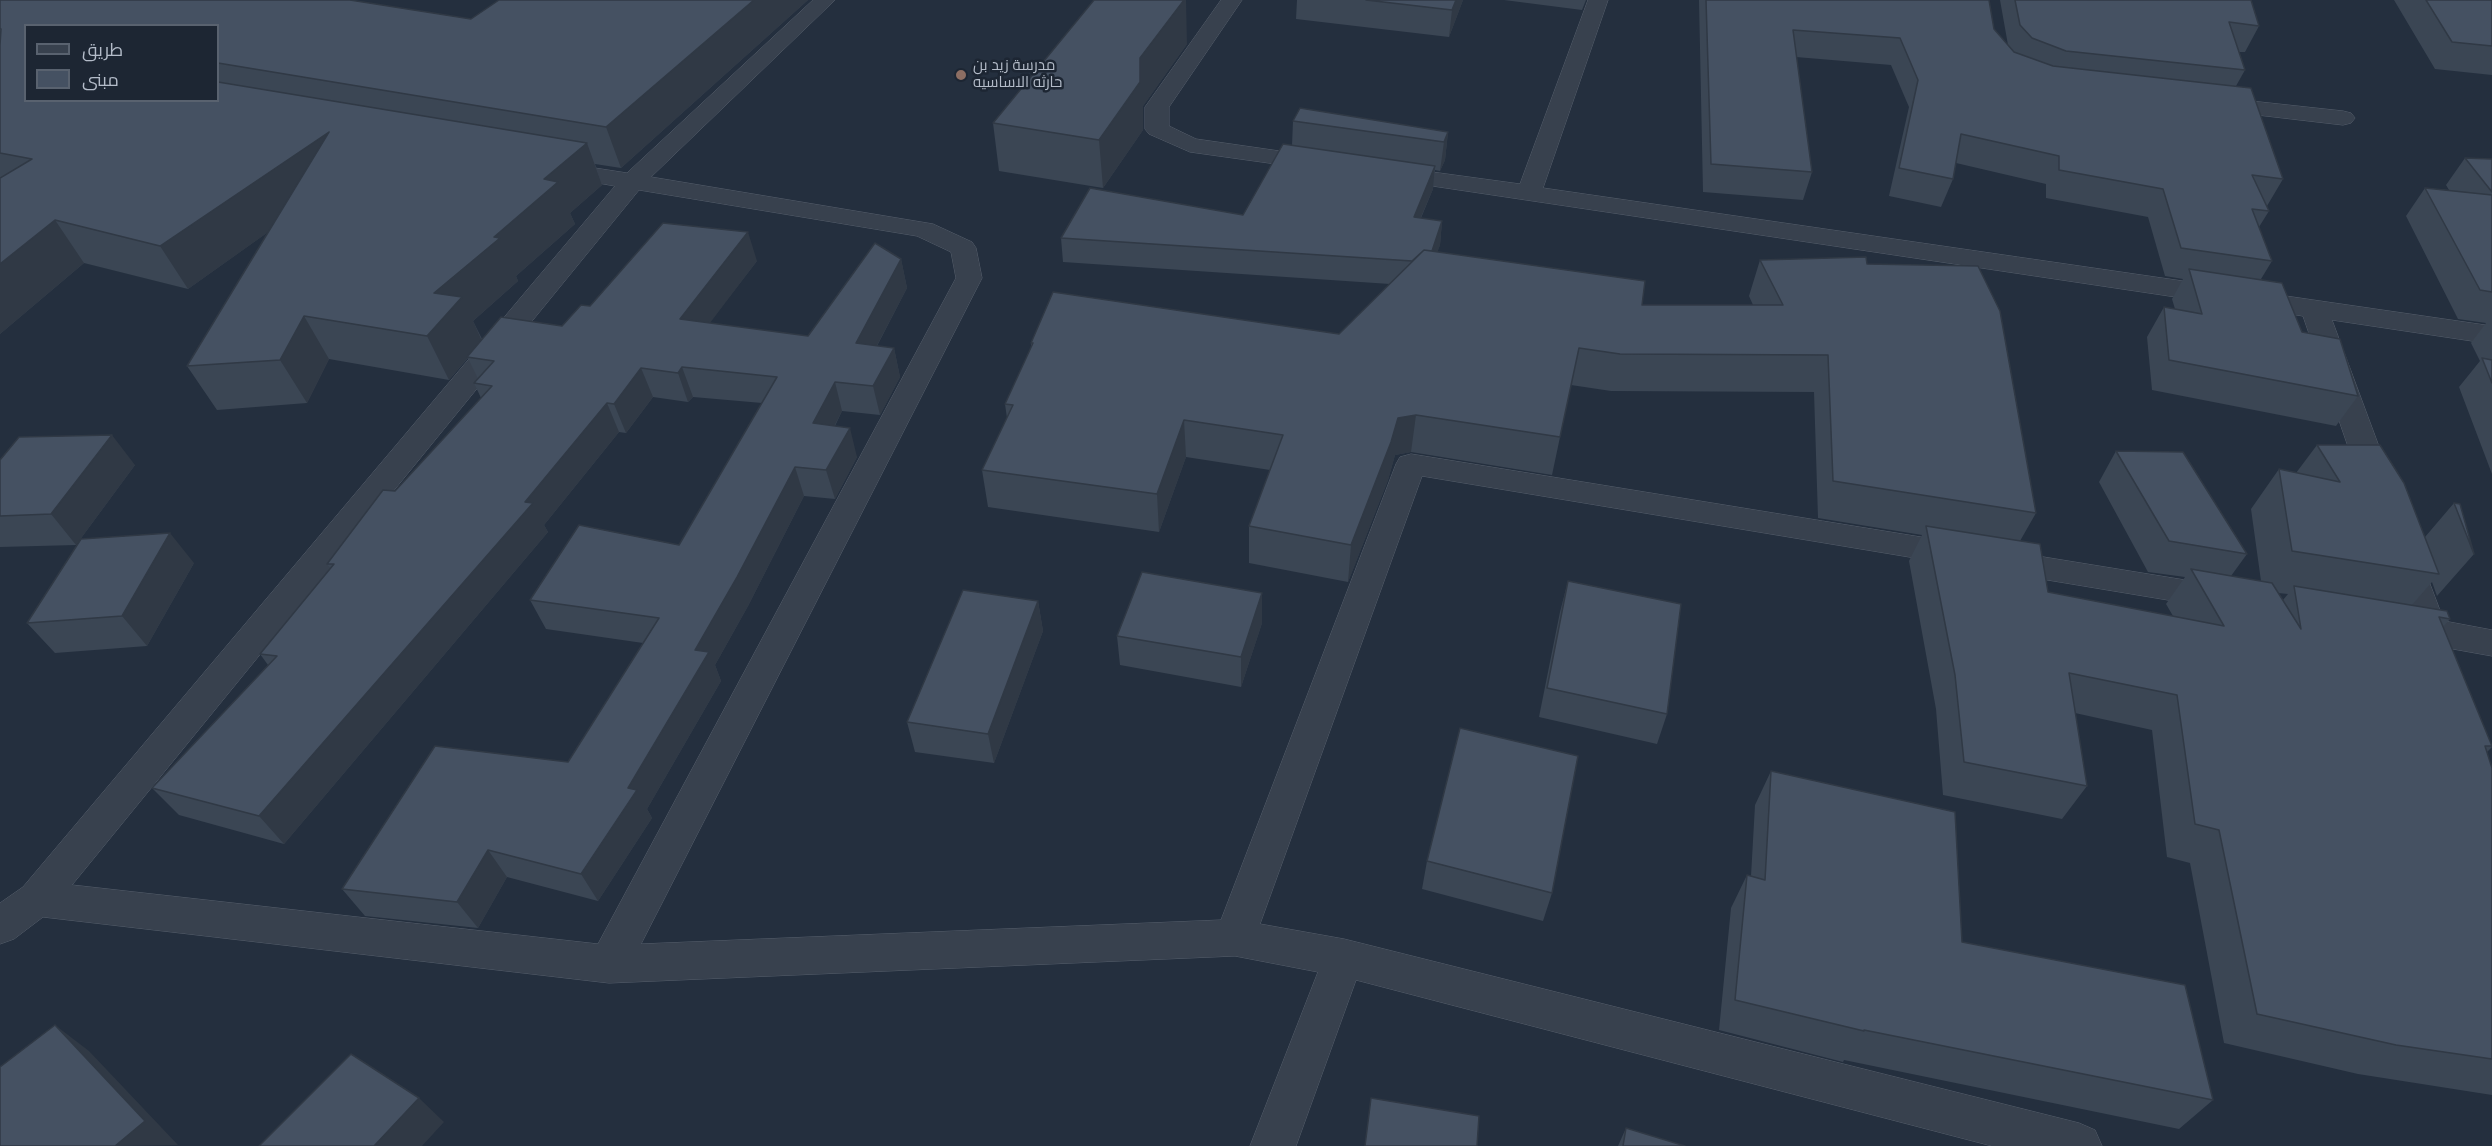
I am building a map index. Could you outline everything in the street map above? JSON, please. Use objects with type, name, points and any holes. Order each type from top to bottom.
[{"type":"street","points":[[0,926],[37,899],[632,182],[825,0]]},
{"type":"street","points":[[1232,0],[1157,107],[1157,129],[1190,145],[1342,166]]},
{"type":"street","points":[[1529,193],[1598,0]]},
{"type":"street","points":[[2191,102],[2343,118]]},
{"type":"street","points":[[527,164],[924,229],[963,248],[969,278],[609,964]]},
{"type":"street","points":[[1365,170],[2492,335]]},
{"type":"street","points":[[2314,308],[2445,674]]},
{"type":"street","points":[[1235,939],[1411,464],[2254,602]]},
{"type":"street","points":[[2372,621],[2492,643]]},
{"type":"street","points":[[37,899],[609,964],[1235,939],[1344,958],[2079,1146]]},
{"type":"street","points":[[1273,1146],[1344,958]]},
{"type":"building","points":[[0,0],[350,0],[471,19],[499,0],[754,0],[606,127],[219,63],[219,24],[24,24],[24,102],[219,102],[219,82],[587,143],[544,179],[558,182],[494,237],[500,238],[434,293],[462,297],[427,336],[304,316],[280,360],[187,366],[329,132],[160,246],[55,220],[0,264],[0,178],[32,159],[0,153]]},
{"type":"building","points":[[1094,0],[1184,0],[1140,58],[1140,82],[1099,140],[993,123]]},
{"type":"building","points":[[1366,0],[1456,0],[1452,10]]},
{"type":"building","points":[[1706,0],[1989,0],[1994,29],[2014,52],[2053,66],[2251,88],[2283,179],[2252,175],[2269,211],[2252,209],[2272,261],[2181,248],[2163,189],[2059,170],[2059,156],[1961,134],[1953,179],[1899,168],[1918,80],[1900,38],[1793,30],[1812,172],[1711,164]]},
{"type":"building","points":[[2015,0],[2251,0],[2259,26],[2229,22],[2245,70],[2066,51],[2032,38],[2020,25]]},
{"type":"building","points":[[2426,0],[2492,0],[2492,46],[2452,42]]},
{"type":"building","points":[[1300,108],[1448,132],[1444,142],[1293,121]]},
{"type":"building","points":[[1283,144],[1435,166],[1414,217],[1442,221],[1432,251],[1424,250],[1412,261],[1061,238],[1090,188],[1243,215]]},
{"type":"building","points":[[2465,158],[2492,159],[2492,192]]},
{"type":"building","points":[[2425,188],[2492,195],[2492,292],[2480,290]]},
{"type":"building","points":[[663,223],[748,232],[680,319],[808,336],[875,243],[901,259],[856,343],[894,348],[873,386],[835,382],[813,423],[850,428],[826,470],[795,467],[737,577],[695,650],[709,652],[628,788],[637,790],[581,874],[488,850],[457,902],[342,889],[435,746],[568,762],[659,618],[530,600],[579,525],[679,545],[777,377],[682,367],[678,373],[641,368],[614,404],[607,403],[525,502],[533,503],[259,816],[152,788],[277,656],[260,654],[334,564],[327,564],[383,490],[395,491],[492,386],[474,383],[494,361],[467,357],[501,317],[562,326],[581,305],[590,306]]},
{"type":"building","points":[[1424,250],[1645,281],[1642,305],[1783,305],[1760,260],[1866,257],[1867,264],[1978,266],[2000,311],[2036,513],[1833,481],[1828,355],[1620,354],[1579,348],[1560,437],[1416,415],[1398,418],[1351,545],[1249,526],[1283,435],[1184,420],[1157,494],[982,470],[1013,405],[1005,404],[1053,292],[1339,334]]},
{"type":"building","points":[[2189,269],[2282,283],[2302,332],[2340,339],[2358,396],[2169,360],[2164,307],[2202,314]]},
{"type":"building","points":[[2482,358],[2492,360],[2492,383]]},
{"type":"building","points":[[112,435],[51,514],[0,516],[0,460],[19,437]]},
{"type":"building","points":[[2317,445],[2380,445],[2404,483],[2439,574],[2292,551],[2279,469],[2340,482]]},
{"type":"building","points":[[2116,451],[2183,452],[2247,554],[2169,541]]},
{"type":"building","points":[[2454,503],[2460,504],[2474,554]]},
{"type":"building","points":[[1926,526],[2040,544],[2048,592],[2224,626],[2191,569],[2272,583],[2301,629],[2294,586],[2447,611],[2450,619],[2439,617],[2492,746],[2485,746],[2492,768],[2492,1059],[2396,1045],[2257,1014],[2219,830],[2195,824],[2177,695],[2069,673],[2087,786],[1964,762],[1955,675]]},
{"type":"building","points":[[170,533],[122,616],[27,623],[81,539]]},
{"type":"building","points":[[1142,572],[1262,593],[1241,657],[1117,636]]},
{"type":"building","points":[[1568,581],[1681,604],[1667,714],[1547,688]]},
{"type":"building","points":[[963,590],[1038,601],[988,734],[907,722]]},
{"type":"building","points":[[1460,728],[1578,756],[1552,893],[1427,861]]},
{"type":"building","points":[[1771,771],[1955,812],[1962,942],[2185,985],[2213,1100],[1864,1031],[1735,1000],[1747,875],[1765,880]]},
{"type":"building","points":[[55,1025],[145,1121],[115,1146],[0,1146],[0,1067]]},
{"type":"building","points":[[351,1054],[419,1098],[374,1146],[259,1146]]},
{"type":"building","points":[[1371,1098],[1479,1116],[1477,1146],[1365,1146]]},
{"type":"building","points":[[1626,1128],[1685,1146],[1623,1146]]},
{"type":"place","name":"مدرسة زيد بن حارثه الاساسيه","points":[[961,75]]}]
